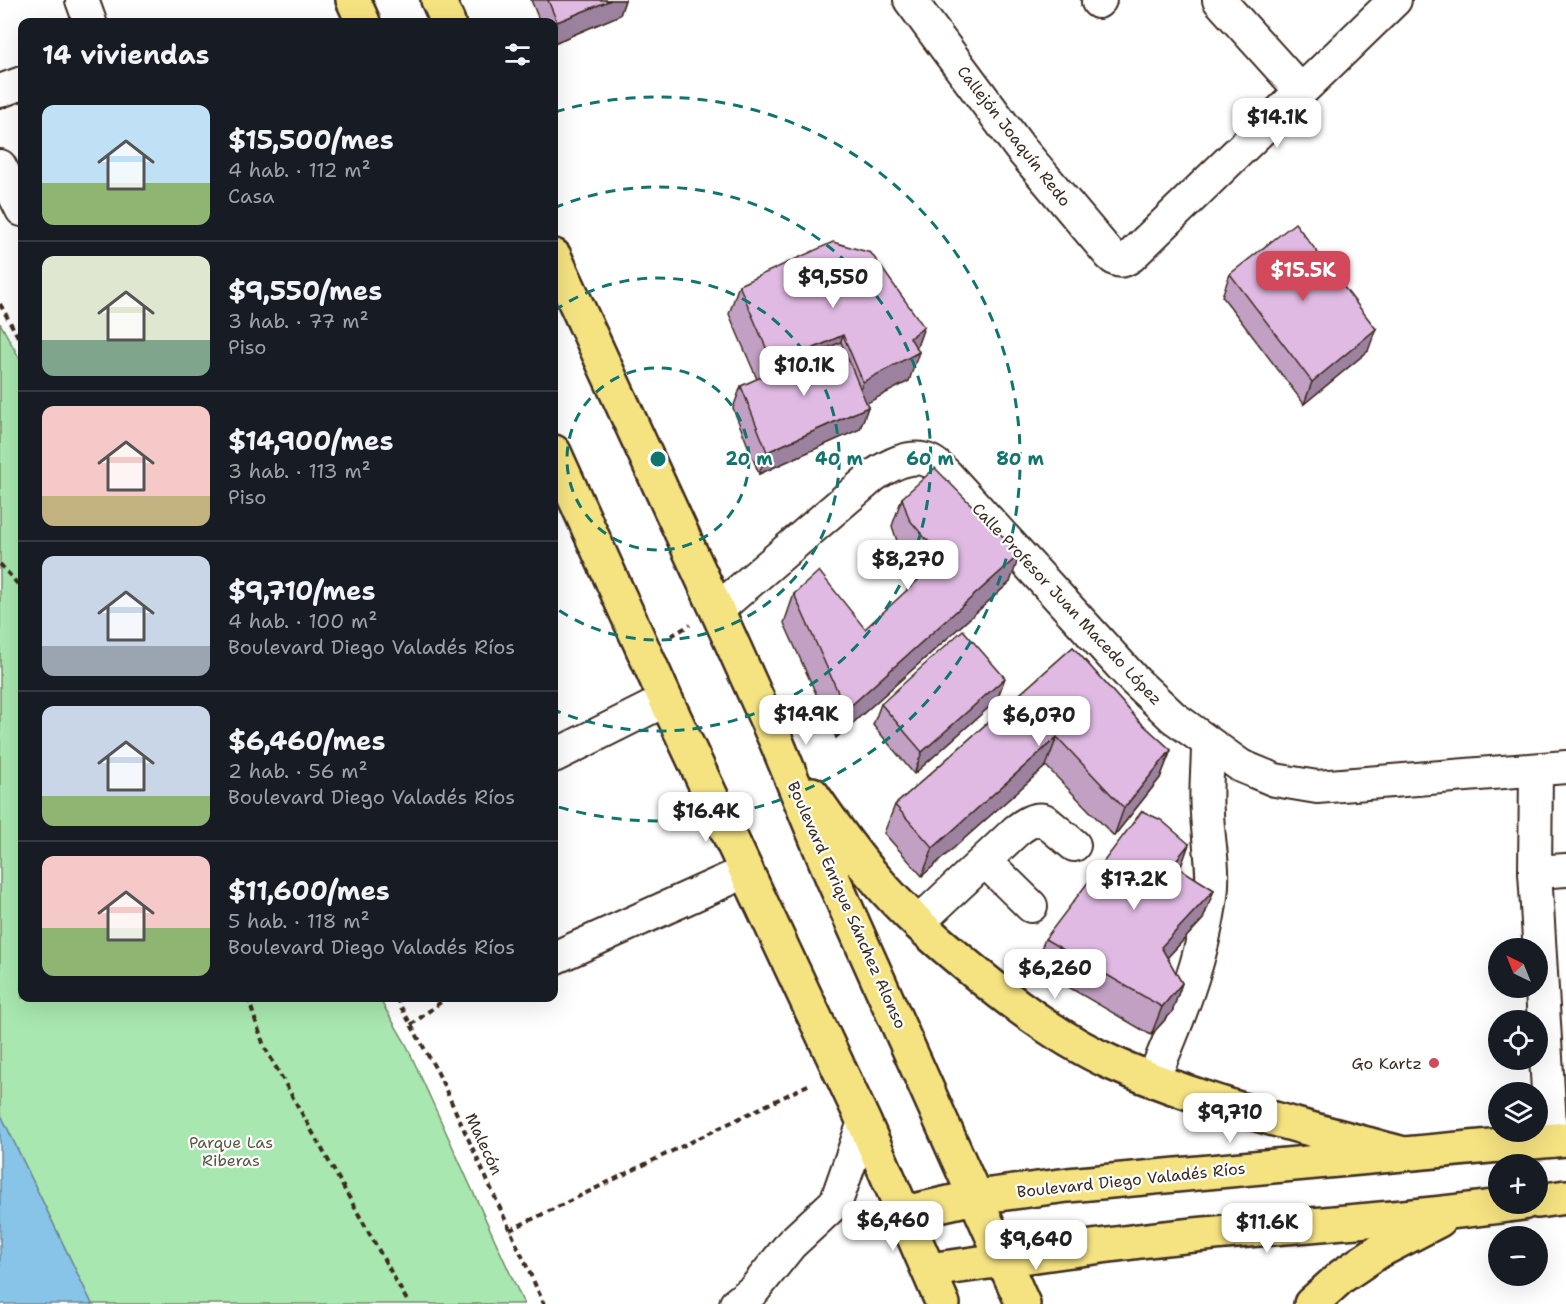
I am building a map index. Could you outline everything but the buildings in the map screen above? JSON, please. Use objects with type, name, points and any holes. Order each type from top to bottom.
[{"type":"main road","points":[[353,0],[361,18]]},
{"type":"main road","points":[[438,0],[446,18]]},
{"type":"main road","name":"Boulevard Enrique Sánchez Alonso","points":[[558,265],[777,743],[833,879],[1023,1304]]},
{"type":"main road","points":[[558,461],[666,700],[864,1122],[943,1304]]},
{"type":"main road","points":[[777,743],[842,837],[875,879],[918,923],[1002,994],[1055,1032],[1112,1063],[1153,1080],[1237,1108],[1400,1153]]},
{"type":"main road","name":"Boulevard Diego Valadés Ríos","points":[[904,1213],[975,1197],[1068,1185],[1558,1140]]},
{"type":"main road","points":[[1548,1200],[1566,1197]]},
{"type":"main road","points":[[929,1270],[1073,1248],[1488,1208]]},
{"type":"main road","points":[[1311,1304],[1342,1276],[1379,1251],[1452,1213]]},
{"type":"street","points":[[81,0],[88,18]]},
{"type":"street","name":"Callejón Joaquín Redo","points":[[910,0],[1020,148],[1115,260],[1126,260],[1301,91]]},
{"type":"street","points":[[1219,0],[1301,91],[1395,0]]},
{"type":"street","points":[[0,91],[18,84]]},
{"type":"street","points":[[9,167],[18,197]]},
{"type":"street","name":"Calle Profesor Juan Macedo López","points":[[717,610],[873,476],[893,463],[912,459],[927,460],[945,473],[1135,681],[1173,717],[1241,766],[1275,780],[1317,787],[1551,769]]},
{"type":"street","points":[[558,754],[666,700]]},
{"type":"street","points":[[1153,1080],[1187,995],[1202,944],[1212,894],[1206,813],[1208,744]]},
{"type":"street","points":[[1551,769],[1534,872],[1558,1140]]},
{"type":"street","points":[[918,923],[1016,831],[1038,819],[1052,825],[1074,845]]},
{"type":"street","points":[[985,861],[1030,906]]},
{"type":"street","points":[[1534,872],[1566,870]]},
{"type":"street","points":[[558,956],[747,871]]},
{"type":"street","points":[[736,1304],[754,1290],[791,1244],[836,1202],[864,1122]]},
{"type":"path","points":[[0,304],[18,337]]},
{"type":"path","points":[[0,564],[18,584]]},
{"type":"path","points":[[645,651],[717,610]]},
{"type":"path","points":[[249,1002],[264,1046],[409,1304]]},
{"type":"path","name":"Malecón","points":[[398,1002],[438,1073],[544,1304]]},
{"type":"path","points":[[411,1025],[441,1002]]},
{"type":"path","points":[[510,1230],[840,1070]]},
{"type":"green space","name":"Parque Las Riberas","points":[[0,323],[18,356],[18,1002],[381,1002],[406,1044],[524,1304],[92,1304],[0,1113]]},
{"type":"water","points":[[0,1113],[92,1304],[0,1304]]},
{"type":"place","name":"Go Kartz","points":[[1434,1063]]}]
